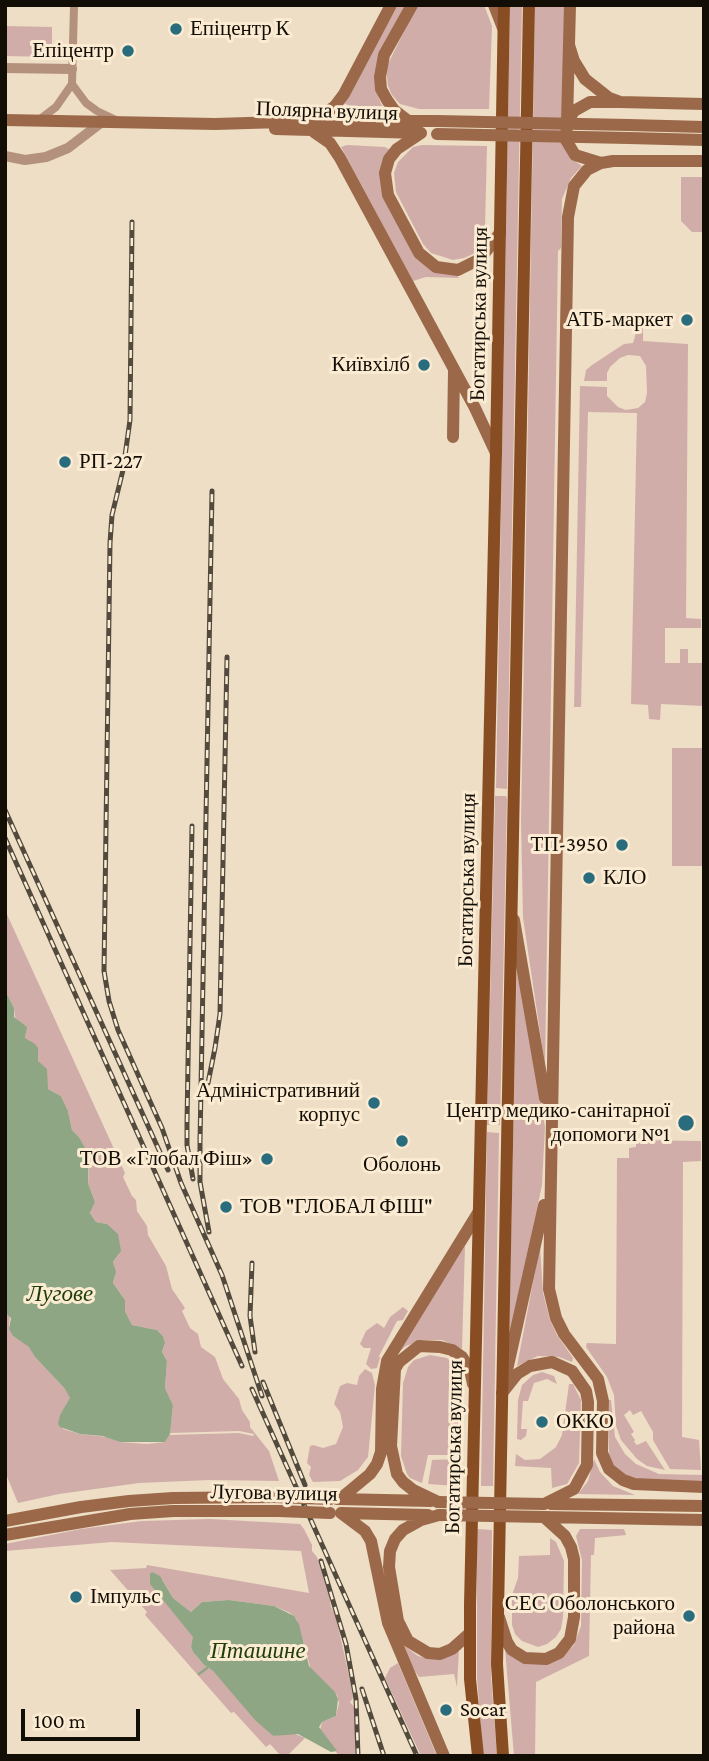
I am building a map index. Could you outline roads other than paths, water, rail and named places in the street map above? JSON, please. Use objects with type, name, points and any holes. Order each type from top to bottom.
[{"type":"main road","points":[[391,5],[344,94],[315,126],[340,158],[496,453]]},
{"type":"main road","points":[[408,120],[394,110],[387,100],[381,89],[380,77],[384,55],[412,5]]},
{"type":"main road","points":[[494,5],[503,30]]},
{"type":"main road","name":"Богатирська вулиця","points":[[478,1756],[471,1690],[470,1633],[504,5]]},
{"type":"main road","name":"Богатирська вулиця","points":[[503,1756],[497,1690],[498,1614],[528,5]]},
{"type":"main road","points":[[570,5],[566,140],[569,148],[583,159],[601,163],[704,161]]},
{"type":"main road","points":[[569,44],[574,61],[585,79],[599,92],[620,102]]},
{"type":"main road","points":[[567,122],[581,105],[590,102],[704,104]]},
{"type":"main road","name":"Полярна вулиця","points":[[5,120],[315,126],[421,133],[437,127]]},
{"type":"main road","name":"Полярна вулиця","points":[[315,126],[408,120],[437,127]]},
{"type":"main road","points":[[437,127],[629,132],[704,140]]},
{"type":"main road","points":[[629,132],[704,127]]},
{"type":"main road","points":[[421,133],[397,149],[389,159],[385,173],[388,195],[419,253],[436,267],[458,270],[480,260],[500,233]]},
{"type":"main road","name":"Богатирська вулиця","points":[[601,163],[587,170],[574,186],[568,217],[548,1269],[551,1300],[564,1334],[598,1379],[603,1401],[602,1444],[605,1462],[614,1475],[634,1484],[704,1487]]},
{"type":"main road","points":[[453,438],[454,371]]},
{"type":"main road","points":[[512,904],[551,1129]]},
{"type":"main road","name":"Богатирська вулиця","points":[[502,1393],[550,1179]]},
{"type":"main road","points":[[335,1499],[370,1474],[377,1464],[381,1452],[382,1389],[387,1362],[478,1213]]},
{"type":"main road","points":[[470,1633],[452,1649],[440,1654],[428,1653],[408,1641],[398,1620],[389,1567],[390,1550],[395,1539],[403,1530],[439,1508],[403,1482],[395,1467],[391,1446],[395,1369],[399,1362],[419,1346],[452,1350],[462,1357],[470,1370],[474,1389]]},
{"type":"main road","points":[[502,1393],[517,1374],[530,1366],[552,1362],[572,1371],[586,1391],[587,1465],[574,1489],[544,1511]]},
{"type":"main road","name":"Лугова вулиця","points":[[5,1521],[81,1507],[173,1498],[335,1499],[439,1508],[544,1511]]},
{"type":"main road","points":[[544,1511],[704,1506]]},
{"type":"main road","name":"Лугова вулиця","points":[[5,1535],[130,1514],[173,1511],[335,1513],[439,1508]]},
{"type":"main road","points":[[544,1511],[704,1520]]},
{"type":"main road","points":[[498,1614],[507,1642],[512,1650],[525,1658],[546,1659],[559,1653],[570,1639],[574,1617],[572,1547],[544,1511]]},
{"type":"main road","points":[[335,1513],[365,1531],[371,1541],[388,1623],[444,1756]]},
{"type":"street","points":[[38,120],[56,107],[72,84],[74,5]]},
{"type":"street","points":[[5,68],[72,69]]},
{"type":"street","points":[[72,84],[86,103],[121,122]]},
{"type":"street","points":[[5,156],[26,160],[46,157],[75,144],[102,122]]},
{"type":"water","name":"Лугове","points":[[5,990],[14,1008],[14,1017],[27,1027],[25,1038],[38,1048],[38,1061],[47,1069],[48,1089],[61,1096],[72,1130],[89,1155],[88,1183],[95,1202],[90,1213],[96,1222],[107,1224],[118,1234],[121,1251],[113,1262],[116,1272],[113,1283],[125,1300],[125,1311],[132,1325],[157,1330],[163,1336],[165,1343],[162,1352],[167,1361],[165,1388],[173,1405],[170,1434],[165,1442],[120,1442],[60,1427],[60,1415],[70,1398],[29,1347],[13,1336],[9,1329],[11,1318],[5,1312]]},
{"type":"water","name":"Пташине","points":[[152,1572],[160,1576],[173,1598],[191,1612],[202,1602],[229,1600],[274,1606],[294,1616],[299,1624],[309,1666],[335,1692],[338,1699],[336,1716],[322,1722],[319,1727],[337,1751],[331,1752],[298,1734],[273,1736],[255,1720],[193,1652],[193,1637],[150,1584]]},
{"type":"waterway","points":[[199,1674],[207,1668]]},
{"type":"railway","points":[[132,222],[130,420],[123,470],[112,515],[110,543],[104,971],[118,1030],[162,1128],[181,1183],[222,1275],[262,1396]]},
{"type":"railway","points":[[200,1142],[212,491]]},
{"type":"railway","points":[[208,1083],[220,1014],[227,657]]},
{"type":"railway","points":[[5,810],[168,1170]]},
{"type":"railway","points":[[192,826],[187,1145],[193,1179]]},
{"type":"railway","points":[[5,838],[242,1366]]},
{"type":"railway","points":[[200,1135],[200,1182],[209,1232]]},
{"type":"railway","points":[[252,1263],[250,1316],[255,1352]]},
{"type":"railway","points":[[263,1382],[305,1485]]},
{"type":"railway","points":[[252,1389],[417,1756]]},
{"type":"railway","points":[[321,1561],[346,1644],[356,1699],[358,1756]]},
{"type":"railway","points":[[362,1689],[384,1756]]},
{"type":"place","name":"Епіцентр К","points":[[176,29]]},
{"type":"place","name":"Епіцентр","points":[[128,51]]},
{"type":"place","name":"АТБ-маркет","points":[[687,320]]},
{"type":"place","name":"Київхілб","points":[[424,365]]},
{"type":"place","name":"РП-227","points":[[65,462]]},
{"type":"place","name":"ТП-3950","points":[[622,845]]},
{"type":"place","name":"КЛО","points":[[589,878]]},
{"type":"place","name":"Адміністративний корпус","points":[[374,1103]]},
{"type":"place","name":"Центр медико-санітарної допомоги №1","points":[[686,1123]]},
{"type":"place","name":"Оболонь","points":[[402,1141]]},
{"type":"place","name":"ТОВ «Глобал Фіш»","points":[[267,1159]]},
{"type":"place","name":"ТОВ \"ГЛОБАЛ ФІШ\"","points":[[226,1207]]},
{"type":"place","name":"ОККО","points":[[542,1422]]},
{"type":"place","name":"Імпульс","points":[[76,1597]]},
{"type":"place","name":"СЕС Оболонського района","points":[[689,1616]]},
{"type":"place","name":"Socar","points":[[446,1710]]}]
